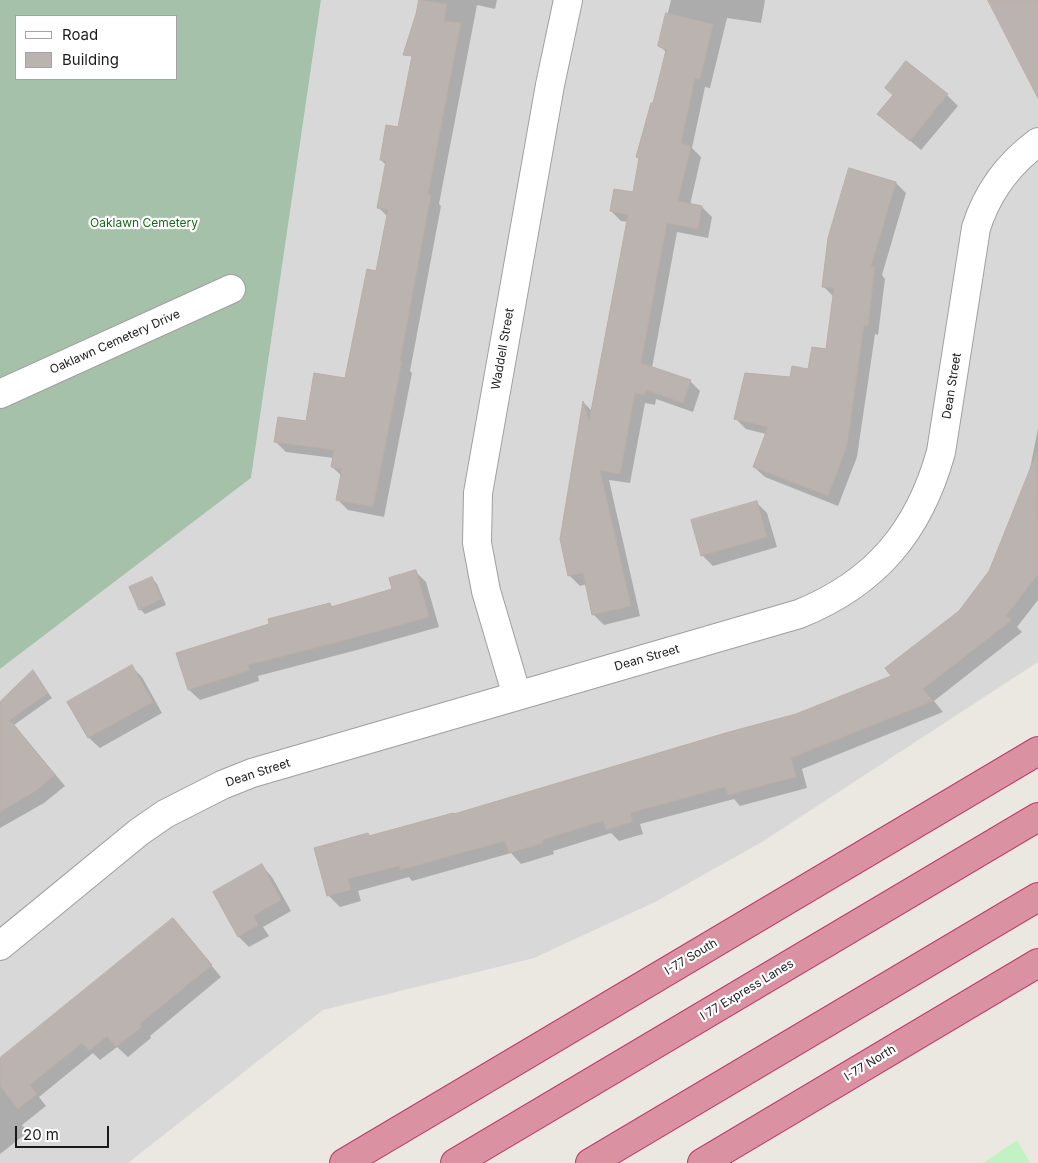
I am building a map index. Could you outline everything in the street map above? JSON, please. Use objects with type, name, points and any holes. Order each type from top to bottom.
[{"type":"highway","name":"I-77 South","points":[[344,1163],[1038,751]]},
{"type":"highway","name":"I 77 Express Lanes","points":[[455,1163],[1038,817]]},
{"type":"highway","points":[[590,1163],[1038,897]]},
{"type":"highway","name":"I-77 North","points":[[702,1163],[1038,963]]},
{"type":"street","name":"Waddell Street","points":[[517,696],[486,591],[477,542],[478,494],[550,86],[568,0]]},
{"type":"street","name":"Dean Street","points":[[0,946],[139,832],[165,814],[222,785],[252,773],[799,614],[819,606],[857,584],[874,570],[902,538],[915,518],[935,475],[941,452],[976,228],[982,211],[999,179],[1024,152],[1038,142]]},
{"type":"street","name":"Oaklawn Cemetery Drive","points":[[0,394],[231,289]]},
{"type":"shaded area","points":[[321,0],[1038,0],[1038,662],[762,842],[655,902],[534,958],[323,1010],[128,1163],[0,1163],[0,669],[251,478]]},
{"type":"green space","name":"Oaklawn Cemetery","points":[[0,0],[321,0],[251,478],[0,669]]},
{"type":"green space","points":[[1017,1140],[1030,1163],[983,1163]]},
{"type":"building","points":[[419,0],[447,4],[444,21],[461,23],[428,194],[431,195],[400,361],[402,361],[373,507],[336,500],[342,469],[331,467],[334,450],[274,442],[278,417],[306,421],[314,373],[345,378],[367,269],[376,271],[388,210],[377,208],[386,161],[380,160],[386,125],[398,127],[412,56],[403,55]]},
{"type":"building","points":[[988,0],[1038,0],[1038,98]]},
{"type":"building","points":[[666,13],[713,24],[700,79],[695,78],[681,143],[691,146],[678,201],[702,206],[698,229],[667,223],[641,363],[691,380],[683,403],[646,390],[645,395],[635,393],[620,474],[600,470],[631,606],[592,615],[583,573],[568,576],[560,539],[583,401],[589,422],[628,215],[610,211],[614,189],[633,192],[639,158],[636,157],[651,103],[653,103],[666,50],[658,46]]},
{"type":"building","points":[[906,61],[948,94],[910,141],[877,114],[893,95],[885,88]]},
{"type":"building","points":[[849,168],[896,182],[871,267],[875,267],[868,325],[864,325],[847,446],[828,496],[753,467],[768,427],[734,419],[745,373],[790,377],[792,366],[808,369],[812,347],[826,349],[834,288],[822,287],[828,238]]},
{"type":"building","points":[[1037,452],[1038,574],[1006,616],[1012,620],[923,689],[933,701],[791,758],[796,777],[728,795],[725,787],[630,813],[633,822],[606,830],[603,821],[542,840],[543,843],[509,853],[505,841],[400,870],[399,866],[348,879],[351,890],[327,896],[314,848],[368,833],[369,836],[454,814],[729,732],[796,714],[891,676],[885,668],[959,611],[989,571]]},
{"type":"building","points":[[757,501],[767,537],[701,556],[691,520]]},
{"type":"building","points":[[416,570],[429,617],[248,665],[250,670],[188,690],[176,653],[269,624],[268,619],[330,603],[331,607],[392,589],[389,578]]},
{"type":"building","points":[[152,577],[162,599],[139,610],[129,587]]},
{"type":"building","points":[[132,665],[153,702],[88,738],[67,702]]},
{"type":"building","points":[[33,670],[48,693],[10,720],[55,775],[34,792],[0,812],[0,702]]},
{"type":"building","points":[[262,864],[281,900],[253,916],[259,925],[238,937],[213,892]]},
{"type":"building","points":[[173,918],[212,965],[140,1024],[142,1027],[116,1047],[107,1036],[89,1051],[82,1043],[30,1085],[37,1094],[18,1109],[0,1086],[0,1058]]}]
